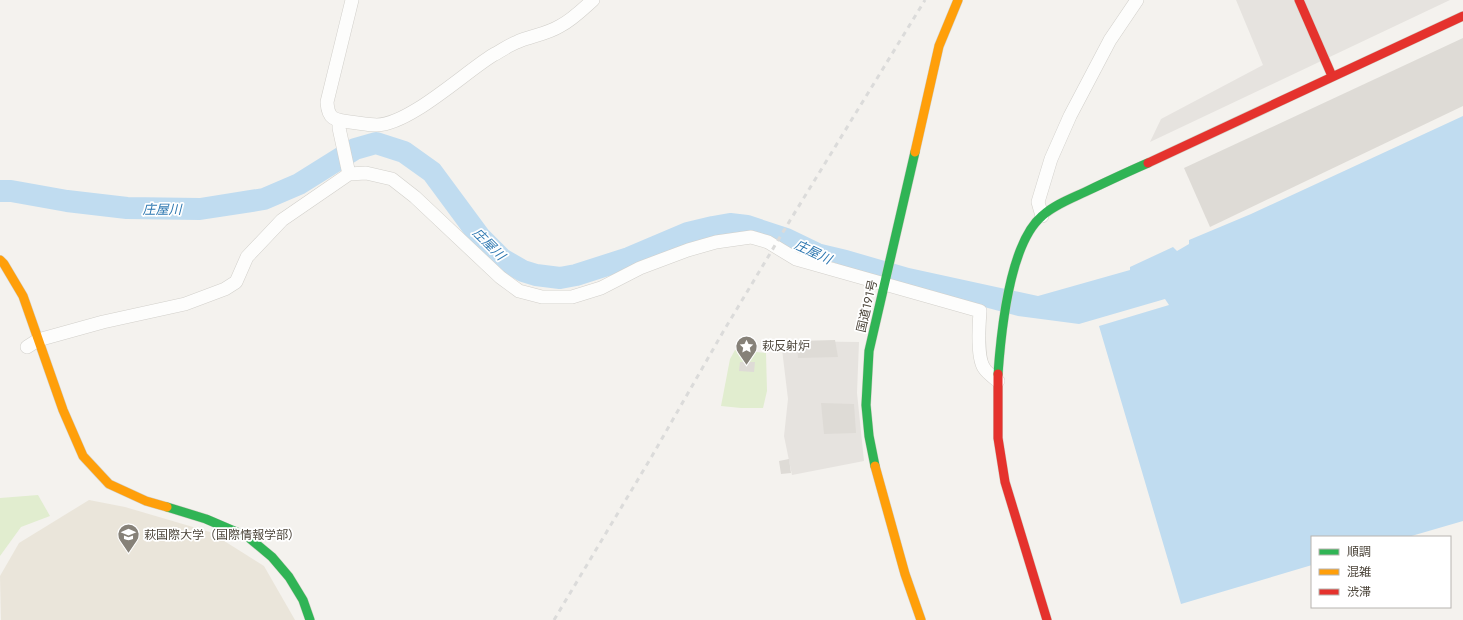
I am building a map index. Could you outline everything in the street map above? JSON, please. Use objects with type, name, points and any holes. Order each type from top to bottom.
[{"type":"main road","name":"国道191号","points":[[921,620],[898,547],[879,478],[866,407],[866,378],[869,351],[940,46],[958,0]]},
{"type":"main road","points":[[1299,0],[1332,76]]},
{"type":"main road","points":[[1047,620],[1005,482],[998,438],[998,381],[1000,348],[1008,287],[1022,244],[1030,229],[1042,216],[1060,204],[1463,16]]},
{"type":"main road","points":[[0,260],[4,264],[23,296],[63,410],[83,456],[109,484],[146,501],[206,519],[248,537],[272,557],[289,577],[303,600],[310,620]]},
{"type":"street","points":[[352,0],[327,102],[328,111],[332,118],[339,121],[378,125],[396,121],[416,110],[494,55],[517,42],[542,34],[560,26],[593,0]]},
{"type":"street","points":[[1042,216],[1038,202],[1054,152],[1089,78],[1110,40],[1137,0]]},
{"type":"street","points":[[339,121],[339,128],[349,174]]},
{"type":"street","points":[[26,347],[38,340],[103,322],[185,304],[225,289],[236,282],[247,257],[282,220],[349,174],[366,172],[392,179],[416,197],[500,277],[519,291],[542,297],[572,298],[601,288],[640,268],[688,250],[716,242],[751,237],[768,242],[796,259],[980,311],[978,327],[979,346],[983,368],[998,381]]},
{"type":"shaded area","points":[[1236,0],[1450,0],[1150,142],[1161,119],[1263,65]]},
{"type":"shaded area","points":[[781,341],[859,342],[857,393],[864,461],[792,475],[784,436],[788,399]]},
{"type":"shaded area","name":"萩国際大学（国際情報学部）","points":[[89,500],[125,507],[210,532],[264,566],[295,620],[1,620],[0,576],[19,543]]},
{"type":"green space","points":[[735,350],[766,353],[767,391],[763,408],[721,406],[730,359]]},
{"type":"green space","points":[[38,495],[50,516],[21,527],[0,556],[0,498]]},
{"type":"water","points":[[1463,116],[1463,521],[1411,536],[1311,536],[1311,565],[1181,604],[1099,326],[1169,305],[1165,299],[1079,324],[1018,316],[909,287],[853,270],[786,244],[788,236],[847,250],[909,268],[1038,296],[1130,270],[1130,267],[1173,247],[1177,251],[1189,244],[1189,240],[1251,214]]},
{"type":"building","points":[[1463,38],[1463,106],[1210,227],[1184,168]]},
{"type":"building","points":[[835,340],[838,357],[798,358],[797,341]]},
{"type":"building","points":[[740,362],[755,362],[754,372],[739,371]]},
{"type":"building","points":[[821,403],[854,404],[856,433],[824,434]]},
{"type":"building","points":[[789,459],[791,473],[781,474],[779,461]]},
{"type":"waterway","name":"庄屋川","points":[[0,191],[11,191],[67,201],[127,208],[200,209],[264,199],[299,184],[355,149],[376,143],[404,152],[432,172],[480,237],[502,259],[523,271],[536,275],[560,278],[576,275],[629,258],[688,233],[730,224],[747,226],[786,239],[815,253]]},
{"type":"railway","points":[[554,620],[652,456],[723,332],[925,0]]},
{"type":"traffic: fast","points":[[875,466],[869,436],[866,405],[869,351],[915,152]]},
{"type":"traffic: fast","points":[[998,374],[1005,313],[1014,267],[1031,229],[1042,216],[1057,205],[1148,163]]},
{"type":"traffic: fast","points":[[167,507],[206,519],[248,537],[272,557],[289,577],[303,600],[310,620]]},
{"type":"traffic: slow","points":[[915,152],[939,46],[958,0]]},
{"type":"traffic: slow","points":[[0,260],[4,264],[23,296],[63,410],[83,456],[109,484],[146,501],[167,507]]},
{"type":"traffic: slow","points":[[875,466],[905,574],[921,620]]},
{"type":"traffic: jam","points":[[1299,0],[1332,76]]},
{"type":"traffic: jam","points":[[1148,163],[1463,16]]},
{"type":"traffic: jam","points":[[998,374],[998,438],[1005,482],[1047,620]]},
{"type":"place","name":"萩反射炉","points":[[746,366]]},
{"type":"place","name":"萩国際大学（国際情報学部）","points":[[129,554]]}]
